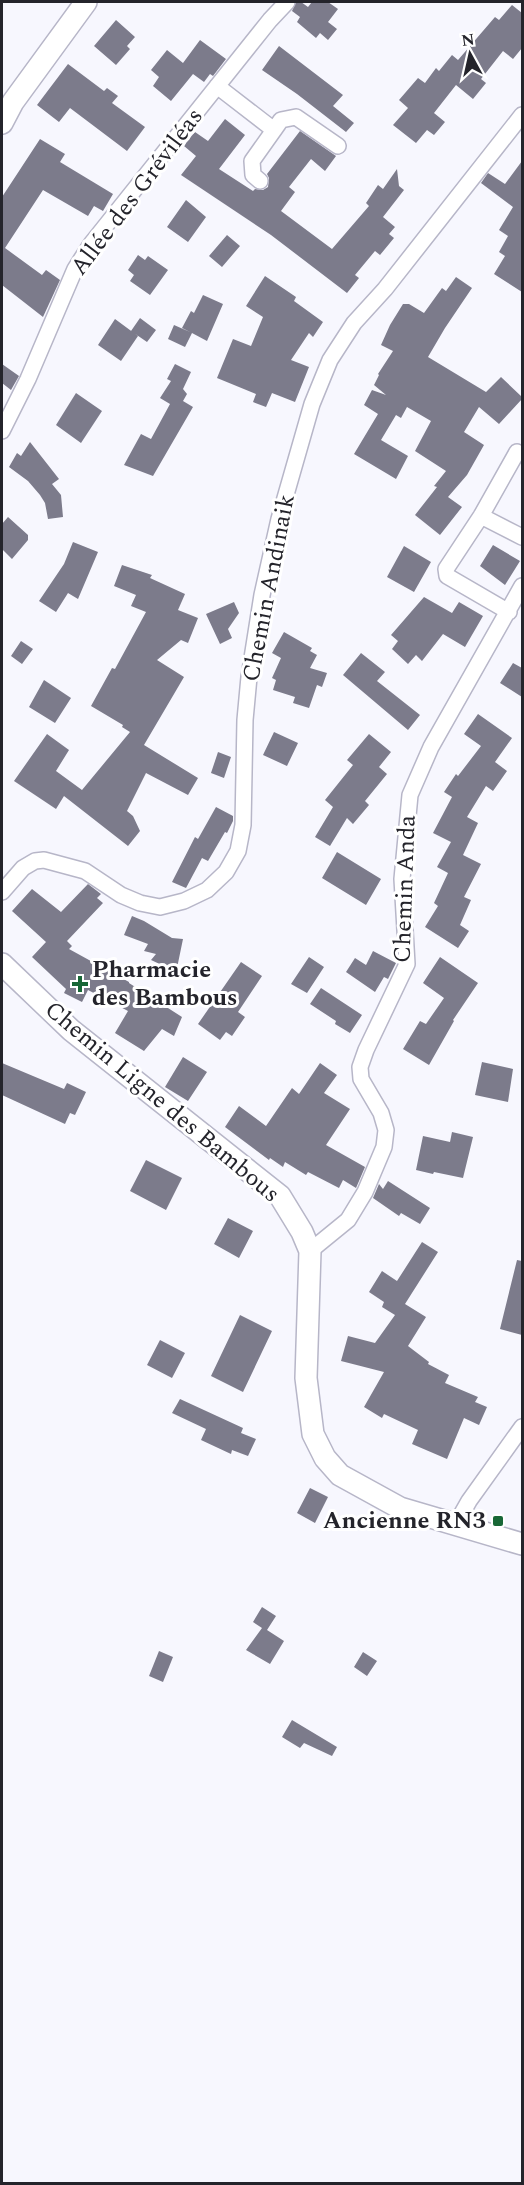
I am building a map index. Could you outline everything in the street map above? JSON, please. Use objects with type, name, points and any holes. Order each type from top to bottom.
[{"type":"main road","points":[[2,123],[13,102],[86,2]]},
{"type":"main road","name":"Chemin Ligne des Bambous","points":[[2,964],[71,1030],[280,1196],[302,1232],[310,1251],[306,1378],[313,1434],[325,1458],[340,1475],[400,1508],[522,1544]]},
{"type":"street","name":"Allée des Gréviléas","points":[[2,431],[28,379],[75,268],[91,244],[287,2]]},
{"type":"street","name":"Allée des Gréviléas","points":[[217,86],[274,130]]},
{"type":"street","name":"Chemin Andinaik","points":[[2,892],[23,868],[35,861],[44,860],[85,871],[121,895],[140,903],[160,907],[184,901],[207,890],[226,872],[238,851],[243,825],[245,720],[249,677],[262,595],[279,519],[312,404],[330,360],[354,323],[385,289],[522,115]]},
{"type":"street","points":[[260,182],[253,175],[252,161],[281,120],[296,117],[338,146]]},
{"type":"street","points":[[509,612],[447,576],[446,569],[481,516],[517,452]]},
{"type":"street","points":[[481,516],[522,537]]},
{"type":"street","name":"Chemin Anda","points":[[310,1251],[348,1220],[365,1192],[384,1147],[386,1130],[381,1113],[361,1079],[360,1066],[407,964],[402,879],[410,795],[431,747],[522,586]]},
{"type":"street","points":[[456,1524],[469,1501],[522,1427]]},
{"type":"building","points":[[296,2],[301,2],[308,7],[312,2],[328,2],[338,9],[328,22],[337,29],[328,40],[320,33],[316,38],[297,22],[300,17],[292,11]]},
{"type":"building","points":[[512,5],[522,13],[522,48],[513,59],[503,51],[481,79],[486,83],[473,99],[456,85],[434,113],[445,122],[434,135],[427,130],[416,143],[393,125],[408,108],[399,100],[418,78],[425,83],[436,68],[439,71],[452,55],[458,60],[495,17],[499,20]]},
{"type":"building","points":[[116,20],[135,37],[127,46],[130,49],[116,65],[94,46]]},
{"type":"building","points":[[200,40],[226,59],[213,76],[210,74],[204,82],[193,74],[171,101],[153,86],[159,77],[151,70],[167,50],[183,63]]},
{"type":"building","points":[[279,46],[343,95],[333,106],[354,123],[346,132],[262,70]]},
{"type":"building","points":[[68,64],[104,91],[107,88],[118,96],[112,103],[145,127],[127,151],[70,108],[59,122],[37,105]]},
{"type":"building","points":[[225,119],[245,135],[219,169],[253,191],[268,187],[267,174],[300,131],[336,156],[325,171],[311,159],[289,187],[295,192],[281,211],[332,249],[369,206],[366,203],[378,185],[383,189],[397,169],[399,186],[404,190],[383,217],[395,227],[389,234],[394,238],[380,255],[375,251],[355,275],[359,278],[347,293],[271,235],[181,175],[196,156],[184,146],[189,139],[195,132],[208,141]]},
{"type":"building","points":[[40,139],[65,154],[60,162],[113,194],[103,211],[94,206],[88,216],[43,190],[5,248],[42,275],[46,270],[60,280],[43,317],[2,285],[2,197]]},
{"type":"building","points":[[522,161],[522,292],[494,274],[505,256],[499,252],[508,236],[499,230],[513,207],[481,183],[488,173],[505,184]]},
{"type":"building","points":[[186,200],[206,217],[188,242],[167,227]]},
{"type":"building","points":[[227,235],[240,246],[222,267],[209,256]]},
{"type":"building","points":[[138,255],[145,260],[148,256],[168,270],[150,295],[130,281],[134,275],[128,270]]},
{"type":"building","points":[[265,276],[296,297],[294,301],[323,322],[313,337],[309,333],[291,360],[309,367],[295,402],[272,393],[266,407],[253,402],[256,394],[217,378],[233,339],[251,346],[263,317],[246,306]]},
{"type":"building","points":[[456,277],[472,288],[428,357],[486,392],[501,377],[522,399],[499,424],[479,407],[464,432],[484,445],[467,475],[448,497],[462,507],[440,535],[415,515],[437,487],[434,486],[446,471],[415,451],[431,421],[407,407],[401,418],[396,415],[381,440],[408,456],[396,479],[354,454],[378,414],[364,405],[372,390],[386,395],[374,385],[378,374],[393,351],[381,345],[390,325],[403,304],[409,304],[424,313],[442,288],[446,291]]},
{"type":"building","points":[[203,295],[223,304],[207,341],[192,333],[185,347],[168,339],[174,325],[190,332],[182,328],[191,311],[194,313]]},
{"type":"building","points":[[140,318],[156,330],[147,342],[131,331]]},
{"type":"building","points":[[115,319],[138,336],[121,361],[98,345]]},
{"type":"building","points":[[2,364],[19,376],[11,390],[2,383]]},
{"type":"building","points":[[175,364],[191,372],[183,389],[187,394],[183,401],[193,407],[153,476],[124,465],[141,434],[151,439],[170,404],[160,398],[171,381],[167,379]]},
{"type":"building","points":[[76,393],[102,411],[81,443],[56,425]]},
{"type":"building","points":[[30,442],[59,479],[52,484],[61,495],[63,517],[48,519],[45,503],[40,495],[28,481],[9,467],[17,453],[21,456]]},
{"type":"building","points":[[8,517],[28,535],[28,540],[12,559],[2,549],[2,524]]},
{"type":"building","points":[[73,542],[98,552],[78,599],[68,593],[56,612],[39,601],[64,564]]},
{"type":"building","points":[[493,545],[520,561],[505,585],[480,566]]},
{"type":"building","points":[[404,546],[431,562],[414,592],[387,577]]},
{"type":"building","points":[[122,565],[152,575],[150,578],[185,594],[178,610],[198,618],[188,643],[181,640],[157,660],[184,677],[144,745],[198,778],[188,795],[146,773],[127,811],[133,816],[140,831],[128,846],[64,796],[56,809],[14,781],[47,734],[69,750],[56,771],[82,790],[130,732],[122,727],[123,725],[91,706],[112,668],[115,669],[146,612],[131,606],[136,595],[114,586]]},
{"type":"building","points":[[424,597],[452,613],[459,602],[483,616],[465,647],[443,634],[422,661],[416,655],[408,664],[392,649],[398,641],[391,635]]},
{"type":"building","points":[[234,602],[239,613],[228,629],[232,638],[220,644],[206,614]]},
{"type":"building","points":[[284,632],[312,648],[310,651],[317,655],[310,668],[327,673],[322,687],[317,685],[309,708],[293,703],[295,697],[273,690],[276,680],[272,678],[281,658],[272,653]]},
{"type":"building","points":[[21,641],[33,649],[22,664],[11,656]]},
{"type":"building","points":[[361,653],[385,672],[377,681],[420,715],[408,730],[343,675]]},
{"type":"building","points":[[513,663],[522,668],[522,697],[500,683]]},
{"type":"building","points":[[44,680],[71,698],[55,723],[29,707]]},
{"type":"building","points":[[478,714],[512,738],[495,762],[507,771],[493,791],[486,786],[467,817],[478,823],[463,855],[481,864],[464,897],[471,900],[460,925],[469,931],[458,948],[425,927],[438,906],[434,903],[448,873],[437,867],[451,842],[433,833],[452,797],[444,792],[456,774],[458,776],[481,746],[464,734]]},
{"type":"building","points":[[274,732],[298,743],[287,766],[263,755]]},
{"type":"building","points":[[369,734],[391,752],[379,767],[387,774],[365,801],[369,805],[353,824],[347,818],[330,846],[315,837],[333,807],[325,800],[353,765],[347,760]]},
{"type":"building","points":[[218,752],[231,757],[224,778],[211,773]]},
{"type":"building","points":[[216,807],[233,816],[227,833],[225,832],[208,861],[202,858],[186,888],[172,882],[195,837],[198,839]]},
{"type":"building","points":[[337,852],[381,879],[366,905],[322,878]]},
{"type":"building","points":[[88,884],[101,894],[97,898],[103,903],[67,941],[72,946],[69,949],[129,982],[182,1017],[174,1036],[162,1029],[144,1051],[115,1033],[128,1011],[88,990],[82,1002],[64,993],[66,989],[32,957],[46,942],[12,911],[32,889],[61,912]]},
{"type":"building","points":[[132,916],[172,938],[183,939],[177,968],[164,966],[151,960],[156,954],[144,951],[148,944],[124,935]]},
{"type":"building","points":[[373,951],[396,963],[388,979],[384,977],[375,992],[346,972],[355,958],[366,965]]},
{"type":"building","points":[[309,957],[324,967],[307,993],[291,984]]},
{"type":"building","points":[[440,957],[478,983],[453,1020],[429,1065],[403,1049],[420,1021],[426,1024],[444,998],[423,983]]},
{"type":"building","points":[[241,962],[262,976],[238,1012],[245,1017],[232,1036],[226,1032],[220,1040],[198,1024]]},
{"type":"building","points":[[321,988],[362,1015],[350,1033],[310,1004]]},
{"type":"building","points":[[183,1057],[207,1072],[188,1101],[165,1087]]},
{"type":"building","points":[[482,1062],[513,1069],[508,1102],[475,1095]]},
{"type":"building","points":[[2,1063],[64,1089],[67,1083],[86,1092],[75,1115],[70,1113],[65,1124],[2,1095]]},
{"type":"building","points":[[320,1063],[337,1075],[324,1093],[350,1109],[326,1145],[365,1167],[356,1188],[343,1180],[339,1188],[308,1172],[306,1175],[285,1162],[283,1167],[270,1158],[269,1160],[225,1127],[239,1106],[266,1126],[292,1088],[299,1094]]},
{"type":"building","points":[[452,1132],[473,1137],[463,1178],[416,1170],[423,1136],[450,1142]]},
{"type":"building","points":[[146,1160],[182,1178],[166,1210],[130,1191]]},
{"type":"building","points":[[388,1181],[430,1208],[420,1224],[401,1213],[399,1216],[373,1198],[379,1184],[383,1189]]},
{"type":"building","points":[[228,1218],[253,1231],[239,1258],[214,1244]]},
{"type":"building","points":[[422,1242],[438,1252],[405,1304],[426,1317],[408,1346],[429,1362],[428,1364],[449,1375],[445,1383],[478,1397],[475,1402],[487,1407],[479,1425],[464,1418],[447,1459],[412,1444],[418,1430],[384,1414],[382,1418],[364,1407],[384,1372],[341,1361],[348,1336],[375,1343],[395,1315],[382,1307],[384,1302],[369,1292],[382,1271],[397,1281]]},
{"type":"building","points":[[517,1260],[522,1261],[522,1335],[500,1329]]},
{"type":"building","points":[[240,1315],[272,1331],[243,1392],[211,1376]]},
{"type":"building","points":[[160,1340],[185,1353],[172,1378],[147,1365]]},
{"type":"building","points":[[180,1399],[243,1428],[241,1433],[256,1439],[248,1456],[232,1450],[231,1454],[201,1440],[206,1429],[172,1413]]},
{"type":"building","points":[[310,1488],[328,1497],[315,1523],[297,1513]]},
{"type":"building","points":[[262,1607],[276,1616],[267,1630],[284,1641],[270,1664],[246,1650],[262,1628],[253,1622]]},
{"type":"building","points":[[159,1651],[173,1657],[163,1682],[149,1676]]},
{"type":"building","points":[[363,1652],[377,1661],[367,1676],[354,1667]]},
{"type":"building","points":[[292,1720],[337,1747],[332,1756],[304,1743],[300,1748],[282,1737]]},
{"type":"place","name":"Pharmacie des Bambous","points":[[80,984]]},
{"type":"place","name":"Ancienne RN3","points":[[498,1521]]}]
